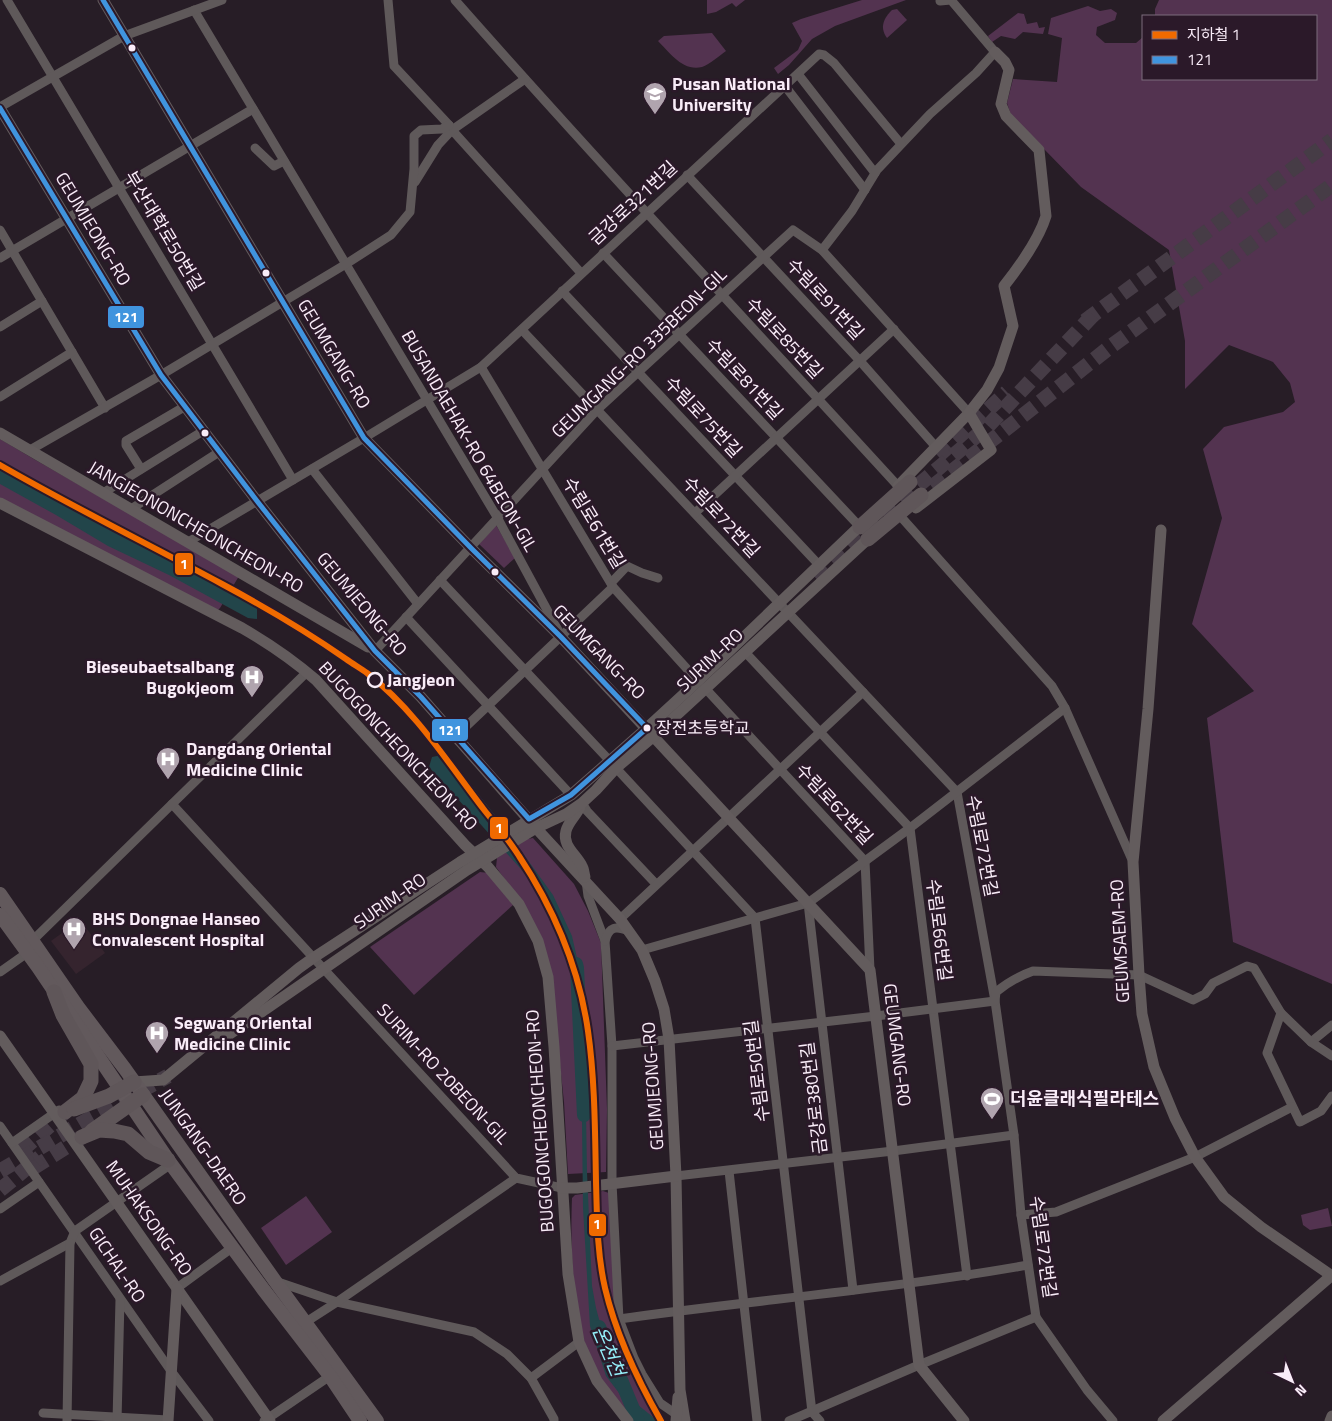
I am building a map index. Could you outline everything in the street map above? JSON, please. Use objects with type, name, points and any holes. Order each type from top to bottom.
[{"type":"highway","points":[[864,533],[904,484]]},
{"type":"highway","points":[[864,533],[901,515],[921,495]]},
{"type":"highway","points":[[54,992],[62,1015],[91,1064],[91,1081],[83,1098],[60,1113]]},
{"type":"highway","points":[[60,1113],[109,1096],[132,1093]]},
{"type":"highway","points":[[132,1093],[82,1137],[99,1130],[128,1134],[150,1152],[170,1162]]},
{"type":"main road","name":"GEUMGANG-RO","points":[[103,0],[364,438],[471,548],[561,636],[870,970],[919,1365]]},
{"type":"main road","points":[[904,484],[988,390],[999,368],[1013,326],[1004,286],[1016,271],[1043,227],[1046,216],[1039,150],[1006,116],[1001,104],[1009,70],[1005,62],[995,52]]},
{"type":"main road","name":"GEUMJEONG-RO","points":[[0,108],[161,375],[219,452],[375,651],[422,697],[533,824],[620,919],[642,950],[656,981],[664,1009],[669,1039],[676,1176],[679,1419]]},
{"type":"main road","points":[[901,515],[991,450],[969,412]]},
{"type":"main road","name":"JANGJEONONCHEONCHEON-RO","points":[[0,433],[375,651]]},
{"type":"main road","name":"BUGOGONCHEONCHEON-RO","points":[[0,503],[242,628],[268,643],[307,672],[396,770],[480,856],[519,904],[538,941],[548,978],[568,1274],[579,1342],[597,1381],[628,1421]]},
{"type":"main road","name":"GEUMSAEM-RO","points":[[1161,530],[1148,709],[1133,862],[1142,1014],[1154,1067],[1175,1118],[1195,1157],[1224,1196],[1261,1227],[1331,1276]]},
{"type":"main road","name":"SURIM-RO","points":[[702,685],[746,652],[820,566],[864,533]]},
{"type":"main road","name":"SURIM-RO","points":[[533,824],[545,811],[571,795],[650,732],[864,533]]},
{"type":"main road","name":"SURIM-RO","points":[[163,1080],[313,958],[533,824],[566,814],[582,803],[596,790],[612,764]]},
{"type":"main road","points":[[582,803],[570,822],[566,832],[566,842],[582,866],[586,881]]},
{"type":"main road","name":"SURIM-RO","points":[[163,1080],[324,970],[480,856]]},
{"type":"main road","name":"JUNGANG-DAERO","points":[[0,894],[54,992],[306,1322],[377,1421]]},
{"type":"main road","name":"JUNGANG-DAERO","points":[[0,915],[30,947],[78,1007],[132,1093],[170,1162],[273,1303],[330,1376],[360,1421]]},
{"type":"main road","name":"MUHAKSONG-RO","points":[[0,1036],[60,1113],[117,1202],[267,1420]]},
{"type":"main road","points":[[132,1093],[163,1080]]},
{"type":"main road","points":[[562,1188],[577,1188],[676,1176]]},
{"type":"main road","points":[[1163,1421],[1331,1276]]},
{"type":"main road","points":[[168,1421],[177,1288]]},
{"type":"main road","points":[[919,1365],[964,1421]]},
{"type":"main road","points":[[1330,1421],[1332,1416]]},
{"type":"street","name":"부산대학로50번길","points":[[7,0],[293,480]]},
{"type":"street","points":[[0,108],[52,76],[124,36],[194,10],[209,2],[222,0]]},
{"type":"street","points":[[388,0],[394,66],[581,273]]},
{"type":"street","name":"수림로85번길","points":[[455,0],[646,213],[818,399],[904,484]]},
{"type":"street","points":[[940,1],[951,0],[995,52],[976,73],[930,114],[875,173],[852,210],[822,250],[969,412]]},
{"type":"street","name":"BUSANDAEHAK-RO 64BEON-GIL","points":[[194,10],[497,517],[561,636]]},
{"type":"street","name":"금강로321번길","points":[[188,542],[481,367],[819,54],[824,55],[834,63],[901,144]]},
{"type":"street","points":[[798,74],[875,173]]},
{"type":"street","points":[[413,184],[450,128],[525,79]]},
{"type":"street","points":[[785,86],[865,190]]},
{"type":"street","points":[[0,258],[253,109]]},
{"type":"street","points":[[30,450],[161,375],[391,235],[410,212],[413,184],[414,136],[422,130],[450,128]]},
{"type":"street","points":[[255,148],[274,166],[284,161]]},
{"type":"street","name":"수림로91번길","points":[[687,175],[860,361],[936,447]]},
{"type":"street","points":[[0,230],[105,408]]},
{"type":"street","name":"GEUMGANG-RO 335BEON-GIL","points":[[375,651],[597,410],[792,230],[822,250]]},
{"type":"street","name":"수림로81번길","points":[[603,253],[864,533]]},
{"type":"street","name":"수림로75번길","points":[[562,291],[820,566]]},
{"type":"street","points":[[0,327],[42,302]]},
{"type":"street","points":[[695,513],[894,329]]},
{"type":"street","name":"수림로72번길","points":[[522,330],[957,792],[995,1001],[1014,1135],[1021,1215],[1036,1317],[1087,1390],[1113,1421]]},
{"type":"street","points":[[0,397],[72,352]]},
{"type":"street","name":"수림로61번길","points":[[481,367],[612,585],[702,685]]},
{"type":"street","points":[[141,469],[126,445],[126,441],[184,406]]},
{"type":"street","points":[[103,493],[203,431]]},
{"type":"street","points":[[132,509],[219,452]]},
{"type":"street","points":[[312,468],[418,604]]},
{"type":"street","points":[[901,515],[1052,686],[1065,708],[1133,862]]},
{"type":"street","points":[[456,736],[561,636],[612,585],[627,566],[642,574],[658,578]]},
{"type":"street","points":[[440,580],[755,918]]},
{"type":"street","points":[[406,617],[571,795]]},
{"type":"street","points":[[746,652],[910,828]]},
{"type":"street","points":[[0,972],[30,947],[307,672]]},
{"type":"street","name":"수림로62번길","points":[[702,685],[865,861],[870,970]]},
{"type":"street","points":[[620,919],[863,692]]},
{"type":"street","points":[[642,950],[808,903],[910,828],[1065,708]]},
{"type":"street","points":[[582,803],[587,811],[656,884]]},
{"type":"street","name":"SURIM-RO 20BEON-GIL","points":[[172,804],[516,1178]]},
{"type":"street","name":"수림로66번길","points":[[910,828],[967,1276]]},
{"type":"street","points":[[586,881],[588,896],[605,941],[612,1046],[610,1184],[619,1319],[634,1358],[646,1381],[660,1403],[679,1419]]},
{"type":"street","name":"금강로380번길","points":[[808,903],[853,1290]]},
{"type":"street","name":"수림로50번길","points":[[755,918],[812,1412]]},
{"type":"street","points":[[605,941],[607,934],[613,928],[630,931]]},
{"type":"street","points":[[612,1046],[995,1001],[996,992],[1004,985],[1033,971],[1139,975],[1193,1000],[1205,994],[1213,983],[1247,966],[1254,968],[1281,1013],[1311,1042],[1332,1056]]},
{"type":"street","points":[[1281,1013],[1267,1053],[1300,1122],[1321,1111],[1332,1096]]},
{"type":"street","points":[[1311,1042],[1332,1025]]},
{"type":"street","points":[[1021,1215],[1056,1212],[1195,1157],[1292,1107]]},
{"type":"street","points":[[12,1143],[60,1113]]},
{"type":"street","name":"GICHAL-RO","points":[[0,1126],[171,1371],[209,1421]]},
{"type":"street","points":[[676,1176],[837,1158],[1014,1135]]},
{"type":"street","points":[[67,1418],[70,1243],[75,1231],[170,1162]]},
{"type":"street","points":[[729,1170],[757,1421]]},
{"type":"street","points":[[306,1322],[338,1302],[516,1178],[562,1188]]},
{"type":"street","points":[[0,1210],[39,1182]]},
{"type":"street","points":[[0,1281],[70,1243]]},
{"type":"street","points":[[177,1288],[233,1247]]},
{"type":"street","points":[[619,1319],[967,1276],[1028,1265]]},
{"type":"street","points":[[275,1281],[338,1302],[474,1332],[507,1354],[531,1378],[554,1421]]},
{"type":"street","points":[[117,1419],[120,1299]]},
{"type":"street","points":[[789,1421],[1036,1317]]},
{"type":"street","points":[[531,1378],[579,1342]]},
{"type":"street","points":[[267,1420],[330,1376]]},
{"type":"street","points":[[812,1412],[820,1421]]},
{"type":"street","points":[[43,1413],[67,1418],[168,1421]]},
{"type":"shaded area","points":[[707,0],[745,0],[736,7],[732,3],[716,12],[707,14]]},
{"type":"shaded area","points":[[862,0],[906,0],[835,26],[812,39],[789,65],[778,74],[774,68],[798,50],[802,41],[792,23]]},
{"type":"shaded area","points":[[1159,0],[1332,0],[1332,984],[1233,942],[1207,718],[1254,691],[1192,624],[1222,518],[1203,449],[1224,427],[1283,412],[1295,402],[1290,383],[1273,362],[1229,345],[1185,389],[1185,341],[1169,250],[1081,187],[1011,115],[1007,103],[1013,79],[1057,82],[1062,38],[1048,34],[1051,18],[1088,6],[1100,11],[1111,9],[1117,13],[1115,20],[1097,27],[1096,35],[1105,43],[1136,43],[1142,38],[1142,80],[1317,80],[1317,15],[1155,15],[1155,9]]},
{"type":"shaded area","points":[[897,9],[907,20],[887,38],[883,30],[884,23],[892,10]]},
{"type":"shaded area","points":[[1018,13],[1024,14],[1027,24],[1037,22],[1039,28],[1045,27],[1043,34],[1023,32],[1015,39],[1001,36],[992,42],[988,36]]},
{"type":"shaded area","points":[[712,33],[726,51],[702,67],[695,68],[683,64],[658,41],[664,36]]},
{"type":"shaded area","points":[[0,439],[239,576],[220,608],[216,612],[0,498]]},
{"type":"shaded area","points":[[496,525],[515,558],[504,568],[479,544]]},
{"type":"shaded area","points":[[533,838],[574,884],[601,943],[607,1109],[606,1172],[568,1174],[564,1102],[550,970],[521,902],[496,867],[497,858],[527,839]]},
{"type":"shaded area","points":[[480,872],[489,873],[513,905],[414,995],[370,947]]},
{"type":"shaded area","points":[[80,920],[105,953],[76,974],[51,941]]},
{"type":"shaded area","points":[[603,1191],[609,1193],[622,1332],[644,1385],[665,1421],[632,1421],[601,1381],[589,1356],[583,1335],[574,1289],[572,1265],[572,1198],[575,1195]]},
{"type":"shaded area","points":[[306,1196],[332,1232],[286,1265],[261,1228]]},
{"type":"shaded area","points":[[1328,1208],[1332,1226],[1310,1230],[1303,1225],[1301,1215]]},
{"type":"water","points":[[0,468],[257,598],[257,619],[248,618],[169,575],[108,546],[0,484]]},
{"type":"water","points":[[447,754],[501,823],[553,895],[572,936],[584,989],[585,1034],[576,969],[545,896],[429,767],[432,757]]},
{"type":"water","points":[[585,1041],[587,1172],[592,1286],[596,1308],[610,1360],[633,1401],[658,1421],[634,1421],[619,1393],[606,1376],[590,1326],[583,1208],[582,1123]]},
{"type":"waterway","name":"온천천","points":[[576,964],[584,1115]]},
{"type":"waterway","name":"온천천","points":[[599,1327],[638,1421]]},
{"type":"tunnel","points":[[1085,321],[1332,140]]},
{"type":"tunnel","points":[[932,487],[1110,347],[1332,185]]},
{"type":"tunnel","points":[[814,576],[987,427],[1093,315]]},
{"type":"tunnel","points":[[938,456],[1007,392]]},
{"type":"tunnel","points":[[0,1171],[80,1124],[168,1076]]},
{"type":"tunnel","points":[[21,1151],[65,1112]]},
{"type":"tunnel","points":[[33,1168],[82,1137]]},
{"type":"tunnel","points":[[0,1190],[40,1157]]},
{"type":"metro line","name":"1","points":[[0,465],[254,601],[301,629],[367,673],[416,720],[515,850],[532,876],[554,918],[571,962],[584,1008],[592,1068],[597,1222],[602,1275],[621,1340],[661,1421]]},
{"type":"transit line","name":"121","points":[[0,108],[161,375],[375,651],[421,697],[529,819],[571,795],[647,728],[561,637],[364,438],[103,0]]},
{"type":"place","name":"Pusan National University","points":[[655,115]]},
{"type":"place","name":"Jangjeon","points":[[375,680]]},
{"type":"place","name":"Bieseubaetsalbang Bugokjeom","points":[[252,698]]},
{"type":"place","name":"장전초등학교","points":[[647,728]]},
{"type":"place","name":"Dangdang Oriental Medicine Clinic","points":[[168,780]]},
{"type":"place","name":"BHS Dongnae Hanseo Convalescent Hospital","points":[[74,950]]},
{"type":"place","name":"Segwang Oriental Medicine Clinic","points":[[157,1054]]},
{"type":"place","name":"더윤클래식필라테스","points":[[992,1120]]}]
